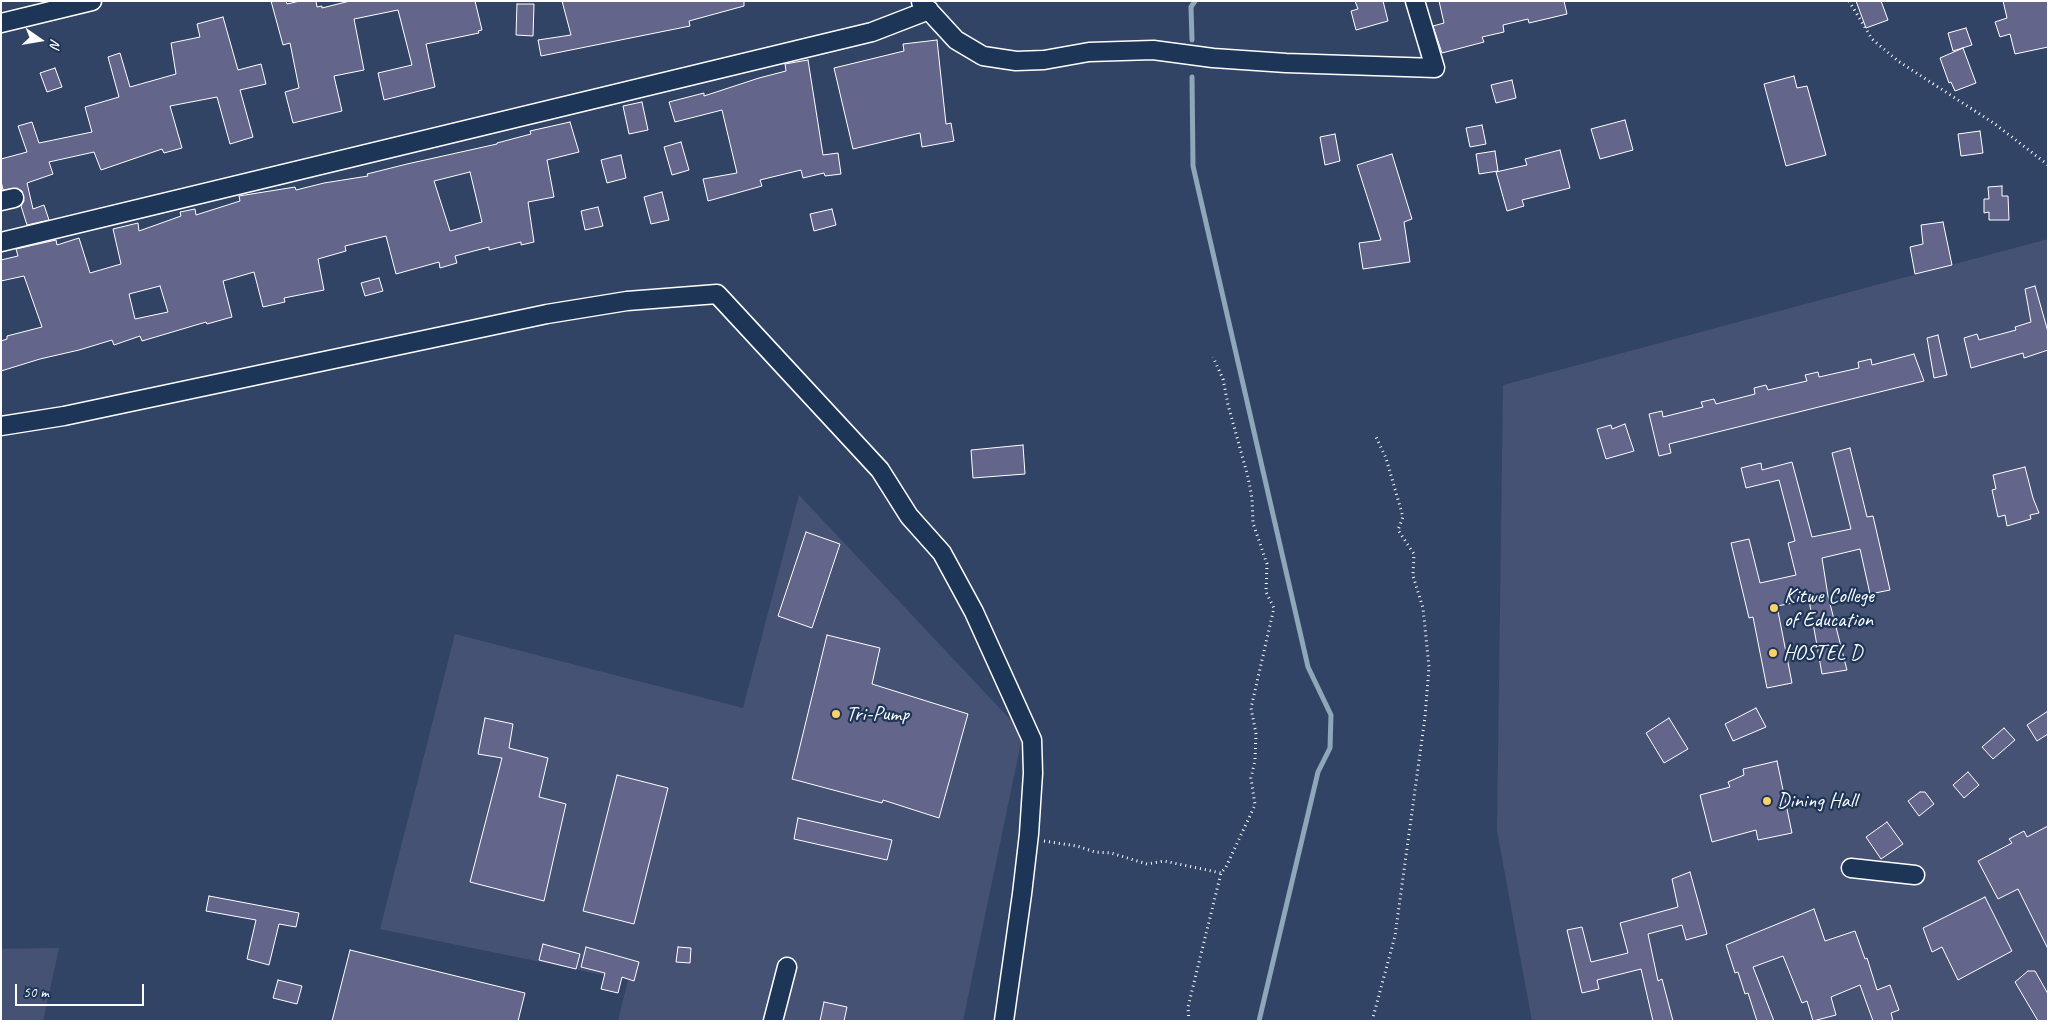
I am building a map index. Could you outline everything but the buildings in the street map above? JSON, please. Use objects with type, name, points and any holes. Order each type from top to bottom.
[{"type":"street","points":[[1,23],[92,1]]},
{"type":"street","points":[[1,242],[872,32],[925,6],[956,40],[984,56],[1016,61],[1044,60],[1089,52],[1153,50],[1213,58],[1286,63],[1435,68],[1415,1]]},
{"type":"street","points":[[1,426],[64,416],[547,314],[627,301],[717,294],[880,470],[909,516],[942,552],[974,612],[1032,740],[1033,773],[1029,834],[1004,1021]]},
{"type":"street","points":[[1851,868],[1915,875]]},
{"type":"street","points":[[773,1021],[787,967]]},
{"type":"path","points":[[1849,1],[1872,39],[1898,62],[1995,124],[2048,165]]},
{"type":"path","points":[[1189,1021],[1188,1007],[1221,873],[1255,805],[1251,778],[1255,760],[1256,734],[1251,708],[1274,608],[1266,592],[1267,564],[1253,523],[1252,498],[1248,477],[1228,405],[1223,379],[1213,357]]},
{"type":"path","points":[[1372,1021],[1395,936],[1425,717],[1429,667],[1423,608],[1412,576],[1414,554],[1398,530],[1403,517],[1386,458],[1375,435]]},
{"type":"path","points":[[1029,834],[1051,844],[1076,846],[1095,852],[1111,852],[1147,864],[1164,861],[1221,873]]},
{"type":"shaded area","name":"Kitwe College of Education","points":[[2048,239],[2048,1021],[1532,1021],[1497,831],[1503,385]]},
{"type":"shaded area","points":[[799,495],[1023,733],[963,1021],[618,1021],[628,980],[380,929],[455,634],[743,708]]},
{"type":"shaded area","points":[[59,948],[43,1021],[1,1021],[1,949]]},
{"type":"waterway","points":[[1192,40],[1191,7],[1195,1]]},
{"type":"waterway","points":[[1192,77],[1193,166],[1308,667],[1331,715],[1330,748],[1318,772],[1259,1021]]},
{"type":"place","name":"Kitwe College of Education","points":[[1774,608]]},
{"type":"place","name":"HOSTEL D","points":[[1773,653]]},
{"type":"place","name":"Tri-Pump","points":[[836,714]]},
{"type":"place","name":"Dining Hall","points":[[1767,801]]}]
